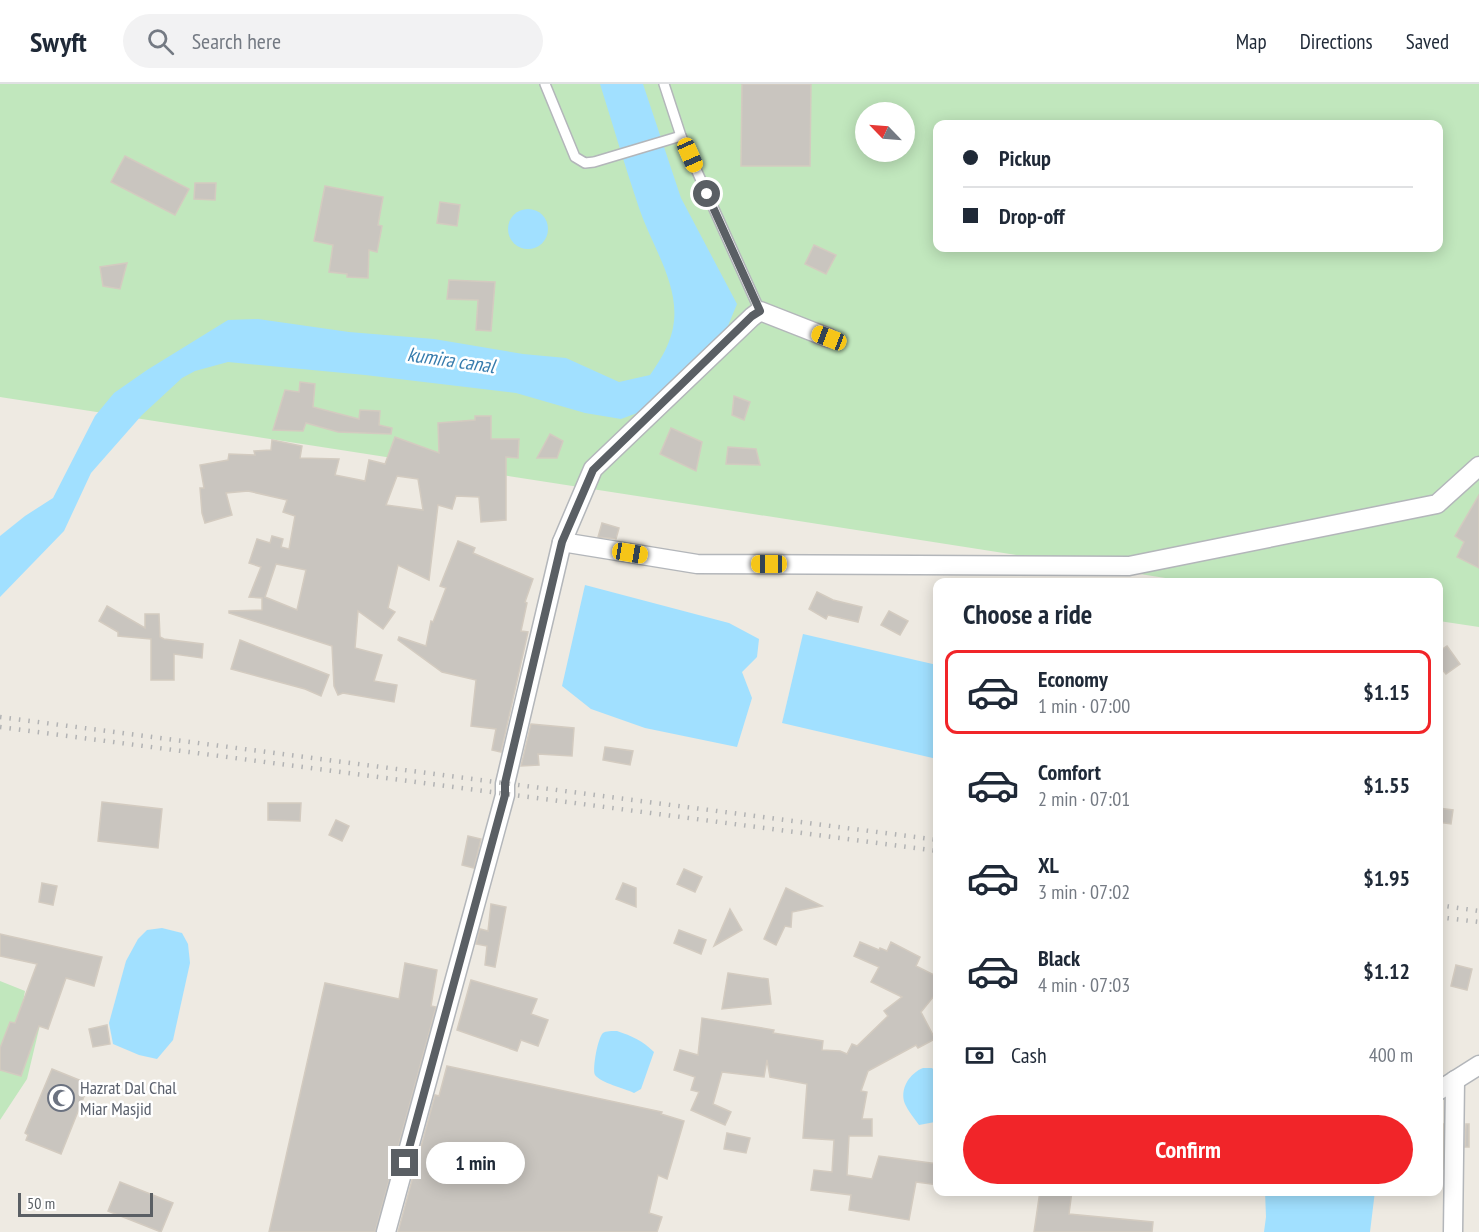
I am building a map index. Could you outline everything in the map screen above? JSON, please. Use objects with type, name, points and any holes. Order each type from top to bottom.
[{"type":"street","points":[[386,1232],[505,795],[505,783],[562,542],[593,470],[752,316],[760,311],[829,338]]},
{"type":"street","points":[[562,542],[697,564],[1129,566],[1437,504],[1479,466]]},
{"type":"street","points":[[1443,1088],[1479,1065]]},
{"type":"street","points":[[1453,1232],[1455,1080]]},
{"type":"lane","points":[[545,84],[575,157],[585,163],[681,136]]},
{"type":"lane","points":[[664,84],[681,136],[760,311]]},
{"type":"green space","points":[[0,84],[1479,84],[1479,627],[1443,622],[1443,578],[1165,578],[0,397]]},
{"type":"green space","points":[[0,981],[25,991],[22,1007],[40,1025],[27,1079],[0,1120]]},
{"type":"water","name":"kumira canal","points":[[600,84],[643,84],[681,198],[737,304],[725,333],[648,409],[621,419],[585,413],[516,393],[365,375],[228,362],[195,371],[182,378],[142,415],[91,473],[64,531],[0,597],[0,536],[53,498],[95,416],[114,393],[228,320],[258,319],[349,332],[434,339],[523,354],[566,358],[619,382],[650,375],[671,336],[674,321],[672,292],[639,208]]},
{"type":"water","points":[[528,209],[542,215],[548,229],[542,243],[528,249],[514,243],[508,229],[514,215]]},
{"type":"water","points":[[585,585],[729,623],[759,639],[757,657],[742,672],[752,698],[737,747],[645,728],[591,709],[562,686]]},
{"type":"water","points":[[803,634],[933,664],[933,758],[782,723]]},
{"type":"water","points":[[162,928],[182,933],[188,944],[190,963],[173,1040],[157,1059],[139,1055],[113,1044],[109,1023],[126,961],[138,939],[147,930]]},
{"type":"water","points":[[617,1031],[637,1039],[654,1052],[641,1089],[634,1093],[607,1083],[598,1078],[594,1072],[597,1046],[601,1036],[606,1032]]},
{"type":"water","points":[[933,1069],[933,1122],[919,1125],[906,1107],[903,1093],[907,1082],[918,1070]]},
{"type":"water","points":[[1265,1196],[1374,1196],[1370,1232],[1264,1232]]},
{"type":"building","points":[[742,84],[811,84],[810,166],[741,166]]},
{"type":"building","points":[[125,156],[189,189],[175,215],[111,182]]},
{"type":"building","points":[[195,183],[216,183],[215,200],[194,199]]},
{"type":"building","points":[[325,186],[383,197],[378,225],[382,226],[377,252],[369,250],[368,278],[347,277],[347,274],[329,272],[333,245],[314,241]]},
{"type":"building","points":[[440,202],[460,205],[457,226],[437,223]]},
{"type":"building","points":[[814,245],[836,255],[826,274],[805,264]]},
{"type":"building","points":[[127,263],[120,289],[103,286],[100,267]]},
{"type":"building","points":[[449,280],[495,282],[491,331],[476,330],[478,300],[447,299]]},
{"type":"building","points":[[300,382],[315,384],[313,407],[359,419],[360,410],[380,411],[379,425],[392,428],[391,434],[338,432],[306,423],[303,431],[273,430],[285,390],[299,392]]},
{"type":"building","points":[[734,396],[750,402],[744,420],[732,415]]},
{"type":"building","points":[[475,416],[491,416],[491,439],[519,439],[518,458],[506,457],[506,520],[481,522],[479,497],[456,496],[452,509],[438,505],[429,580],[398,565],[388,608],[395,612],[383,629],[358,611],[355,648],[382,655],[374,681],[397,685],[394,702],[343,693],[338,695],[334,686],[332,646],[229,613],[229,611],[262,610],[262,598],[249,597],[261,567],[249,563],[257,539],[270,543],[272,536],[283,539],[281,547],[289,549],[295,516],[283,512],[287,500],[248,491],[226,493],[232,515],[205,523],[202,513],[200,488],[204,488],[200,465],[228,460],[229,454],[255,455],[254,451],[271,450],[272,440],[302,446],[300,458],[339,459],[335,475],[365,481],[369,460],[385,464],[395,437],[439,453],[438,423],[475,420]],"holes":[[[397,476],[418,479],[423,510],[386,505]],[[276,564],[306,570],[297,610],[265,597]]]},
{"type":"building","points":[[671,428],[702,442],[696,471],[660,454]]},
{"type":"building","points":[[550,434],[563,441],[557,458],[537,458]]},
{"type":"building","points":[[728,447],[756,449],[760,465],[726,464]]},
{"type":"building","points":[[1479,495],[1479,568],[1457,557],[1464,542],[1455,536]]},
{"type":"building","points":[[602,523],[619,528],[616,539],[598,537]]},
{"type":"building","points":[[458,541],[475,548],[473,553],[533,579],[525,602],[527,603],[521,631],[528,632],[501,752],[492,750],[496,729],[471,726],[476,680],[442,672],[398,640],[399,637],[426,646],[431,621],[433,622],[446,588],[440,586]]},
{"type":"building","points":[[817,592],[833,600],[862,607],[858,622],[828,615],[826,619],[809,609]]},
{"type":"building","points":[[107,606],[145,628],[145,614],[159,614],[160,637],[203,644],[202,658],[174,654],[174,680],[151,680],[151,639],[118,636],[118,632],[99,621]]},
{"type":"building","points":[[889,611],[908,621],[900,635],[881,625]]},
{"type":"building","points":[[240,640],[329,675],[321,696],[305,689],[231,669]]},
{"type":"building","points":[[1447,646],[1460,664],[1446,674],[1443,671],[1443,649]]},
{"type":"building","points":[[531,724],[574,728],[572,756],[538,754],[539,765],[521,766]]},
{"type":"building","points":[[605,747],[633,751],[630,765],[603,760]]},
{"type":"building","points":[[102,802],[162,809],[158,848],[98,841]]},
{"type":"building","points":[[268,803],[301,803],[300,821],[268,820]]},
{"type":"building","points":[[1443,809],[1453,810],[1451,824],[1443,823]]},
{"type":"building","points":[[336,820],[349,826],[342,841],[329,835]]},
{"type":"building","points":[[468,836],[481,839],[474,868],[462,865]]},
{"type":"building","points":[[684,869],[702,877],[695,892],[677,884]]},
{"type":"building","points":[[42,883],[57,886],[53,905],[39,902]]},
{"type":"building","points":[[623,883],[636,888],[636,907],[616,899]]},
{"type":"building","points":[[786,888],[822,906],[792,912],[791,927],[785,926],[776,945],[764,939]]},
{"type":"building","points":[[491,904],[506,907],[495,967],[485,965],[487,946],[476,944],[480,929],[488,931]]},
{"type":"building","points":[[730,909],[742,930],[714,946]]},
{"type":"building","points":[[679,930],[706,940],[701,954],[674,943]]},
{"type":"building","points":[[0,934],[102,957],[94,986],[66,978],[48,1029],[39,1026],[21,1076],[0,1070],[0,1048],[10,1022],[15,1023],[37,964],[0,956]]},
{"type":"building","points":[[860,942],[887,951],[891,942],[920,957],[916,966],[933,974],[933,997],[921,1012],[933,1035],[933,1040],[918,1048],[916,1045],[868,1071],[861,1091],[867,1092],[862,1119],[872,1119],[872,1136],[849,1136],[847,1175],[872,1179],[879,1156],[933,1163],[933,1184],[916,1182],[909,1220],[849,1210],[851,1195],[811,1190],[814,1170],[832,1172],[834,1140],[803,1138],[807,1084],[770,1077],[767,1060],[764,1077],[722,1072],[713,1104],[731,1112],[725,1125],[691,1110],[699,1092],[691,1090],[695,1077],[674,1070],[680,1050],[698,1055],[702,1018],[823,1041],[822,1050],[840,1051],[847,1054],[852,1044],[857,1046],[888,1016],[884,1011],[902,997],[871,982],[879,967],[854,956]]},
{"type":"building","points":[[405,963],[437,970],[431,1006],[436,1007],[375,1232],[269,1232],[325,983],[399,999]]},
{"type":"building","points":[[1456,965],[1472,969],[1467,990],[1451,986]]},
{"type":"building","points":[[728,973],[768,979],[771,1004],[722,1009]]},
{"type":"building","points":[[471,980],[537,999],[531,1014],[548,1020],[538,1046],[521,1040],[517,1051],[457,1030]]},
{"type":"building","points":[[107,1025],[110,1044],[93,1047],[89,1029]]},
{"type":"building","points":[[447,1066],[662,1112],[661,1114],[684,1121],[667,1179],[658,1175],[649,1213],[662,1217],[657,1232],[398,1232],[435,1095],[439,1096]]},
{"type":"building","points":[[52,1069],[89,1084],[61,1154],[26,1140],[28,1135],[25,1133]]},
{"type":"building","points":[[1466,1124],[1469,1124],[1469,1147],[1465,1147]]},
{"type":"building","points":[[727,1133],[750,1138],[746,1153],[724,1149]]},
{"type":"building","points":[[120,1182],[173,1203],[161,1232],[108,1211]]},
{"type":"building","points":[[1039,1196],[1071,1196],[1069,1214],[1153,1222],[1152,1232],[1034,1232]]},
{"type":"railway","points":[[0,717],[933,839]]},
{"type":"railway","points":[[0,727],[933,850]]},
{"type":"railway","points":[[1443,906],[1479,911]]},
{"type":"railway","points":[[1443,918],[1479,922]]},
{"type":"place","name":"Hazrat Dal Chal Miar Masjid","points":[[61,1098]]},
{"type":"route","points":[[405,1163],[505,795],[505,783],[562,542],[593,470],[752,316],[760,311],[707,194]]}]
